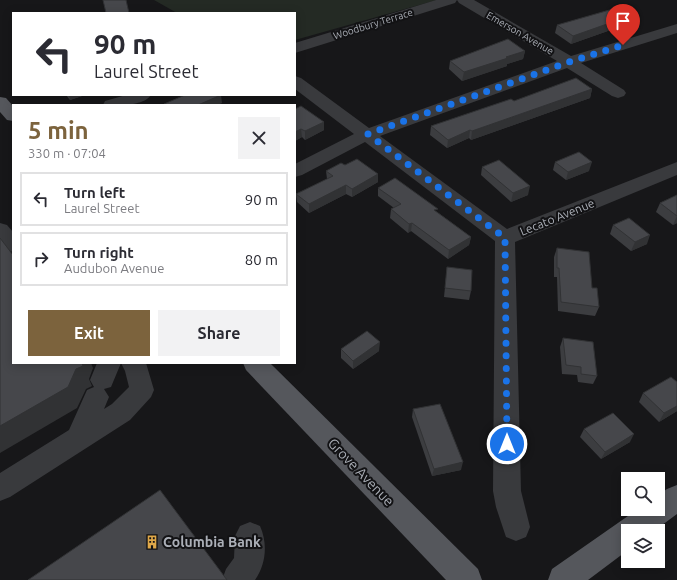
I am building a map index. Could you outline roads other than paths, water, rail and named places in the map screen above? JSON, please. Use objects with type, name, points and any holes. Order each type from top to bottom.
[{"type":"main road","points":[[0,102],[12,115]]},
{"type":"main road","name":"Grove Avenue","points":[[256,364],[467,580]]},
{"type":"main road","points":[[640,524],[677,498]]},
{"type":"main road","points":[[563,580],[621,538]]},
{"type":"street","name":"Woodbury Terrace","points":[[296,48],[450,0]]},
{"type":"street","name":"Emerson Avenue","points":[[464,0],[569,62],[618,93]]},
{"type":"street","points":[[296,170],[368,134],[569,62],[677,28]]},
{"type":"street","points":[[296,82],[368,134],[505,238]]},
{"type":"street","points":[[114,104],[140,96]]},
{"type":"street","name":"Lecato Avenue","points":[[516,527],[507,491],[505,238],[677,168]]},
{"type":"street","points":[[0,230],[12,244]]},
{"type":"street","points":[[0,488],[121,412],[142,390],[137,369],[134,364]]},
{"type":"street","points":[[79,438],[102,380]]},
{"type":"street","points":[[237,580],[249,563],[250,536]]},
{"type":"place","name":"Columbia Bank","points":[[152,542]]}]
